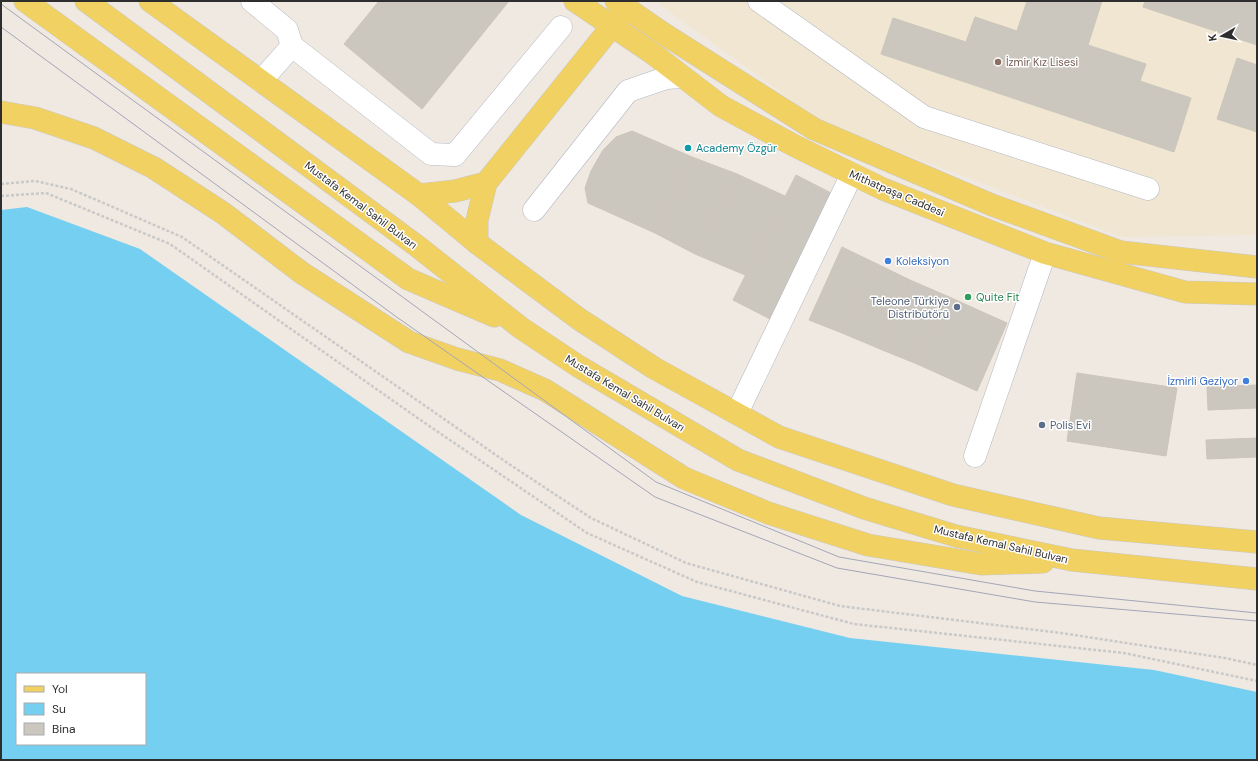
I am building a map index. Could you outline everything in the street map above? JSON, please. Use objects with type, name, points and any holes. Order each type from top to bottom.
[{"type":"main road","points":[[25,1],[408,279],[521,328]]},
{"type":"main road","name":"Mustafa Kemal Sahil Bulvarı","points":[[86,1],[417,246],[521,328],[578,366],[738,460],[864,508],[956,536],[1072,560],[1257,580]]},
{"type":"main road","points":[[150,1],[418,195],[477,243],[579,319],[648,364],[779,436],[953,495],[1100,528],[1257,542]]},
{"type":"main road","name":"Mithatpaşa Caddesi","points":[[575,1],[721,106],[795,146],[883,189],[1045,253],[1185,292],[1257,294]]},
{"type":"main road","points":[[477,243],[477,220],[486,183],[613,27],[621,5],[814,129],[992,205],[1121,252],[1257,267]]},
{"type":"main road","points":[[1,112],[35,118],[94,138],[154,168],[223,213],[302,273],[409,342],[457,359],[500,370],[546,390],[684,478],[768,513],[868,545],[981,564],[1072,560]]},
{"type":"main road","points":[[418,195],[455,191],[486,183]]},
{"type":"lane","points":[[252,1],[287,30],[292,46],[431,154],[455,155],[561,27]]},
{"type":"lane","points":[[759,1],[924,117],[1148,189]]},
{"type":"lane","points":[[261,81],[292,46]]},
{"type":"lane","points":[[534,210],[628,91],[666,78],[682,77]]},
{"type":"lane","points":[[737,414],[852,174]]},
{"type":"lane","points":[[975,456],[1045,253]]},
{"type":"path","points":[[1,184],[36,181],[71,190],[182,237],[506,462],[591,518],[686,563],[840,606],[1061,633],[1225,658],[1257,665]]},
{"type":"path","points":[[1,196],[46,193],[170,244],[419,419],[587,533],[697,582],[854,624],[1124,652],[1257,681]]},
{"type":"shaded area","name":"İzmir Kız Lisesi","points":[[655,1],[1257,1],[1257,235],[1122,237],[822,122]]},
{"type":"water","points":[[27,207],[140,249],[521,515],[682,596],[850,638],[1154,670],[1257,692],[1257,760],[1,760],[1,210]]},
{"type":"building","points":[[379,1],[509,1],[422,109],[344,44]]},
{"type":"building","points":[[1027,1],[1102,1],[1088,45],[1146,64],[1140,81],[1191,98],[1174,152],[881,54],[893,18],[966,42],[975,17],[1017,31]]},
{"type":"building","points":[[1145,1],[1257,1],[1257,45],[1143,7]]},
{"type":"building","points":[[1237,58],[1257,65],[1257,132],[1217,119]]},
{"type":"building","points":[[632,131],[692,157],[655,233],[588,203],[585,188],[591,171],[603,150],[616,137]]},
{"type":"building","points":[[692,157],[737,174],[695,254],[655,233]]},
{"type":"building","points":[[737,174],[785,196],[745,275],[695,254]]},
{"type":"building","points":[[796,175],[833,194],[770,319],[733,300]]},
{"type":"building","points":[[842,247],[873,262],[842,333],[809,320]]},
{"type":"building","points":[[873,262],[910,280],[880,349],[842,333]]},
{"type":"building","points":[[910,280],[947,296],[917,364],[880,349]]},
{"type":"building","points":[[947,296],[1007,323],[977,391],[917,364]]},
{"type":"building","points":[[1077,373],[1177,388],[1166,456],[1067,441]]},
{"type":"building","points":[[1257,385],[1257,408],[1208,410],[1207,387]]},
{"type":"building","points":[[1257,438],[1257,457],[1207,459],[1206,440]]},
{"type":"tram line","points":[[1,4],[656,482],[839,557],[1035,591],[1257,613]]},
{"type":"tram line","points":[[1,27],[398,318],[655,497],[837,568],[1035,602],[1257,621]]},
{"type":"place","name":"İzmir Kız Lisesi","points":[[998,62]]},
{"type":"place","name":"Academy Özgür","points":[[688,148]]},
{"type":"place","name":"Koleksiyon","points":[[888,261]]},
{"type":"place","name":"Quite Fit","points":[[968,297]]},
{"type":"place","name":"Teleone Türkiye Distribütörü","points":[[957,307]]},
{"type":"place","name":"İzmirli Geziyor","points":[[1246,381]]},
{"type":"place","name":"Polis Evi","points":[[1042,425]]}]
